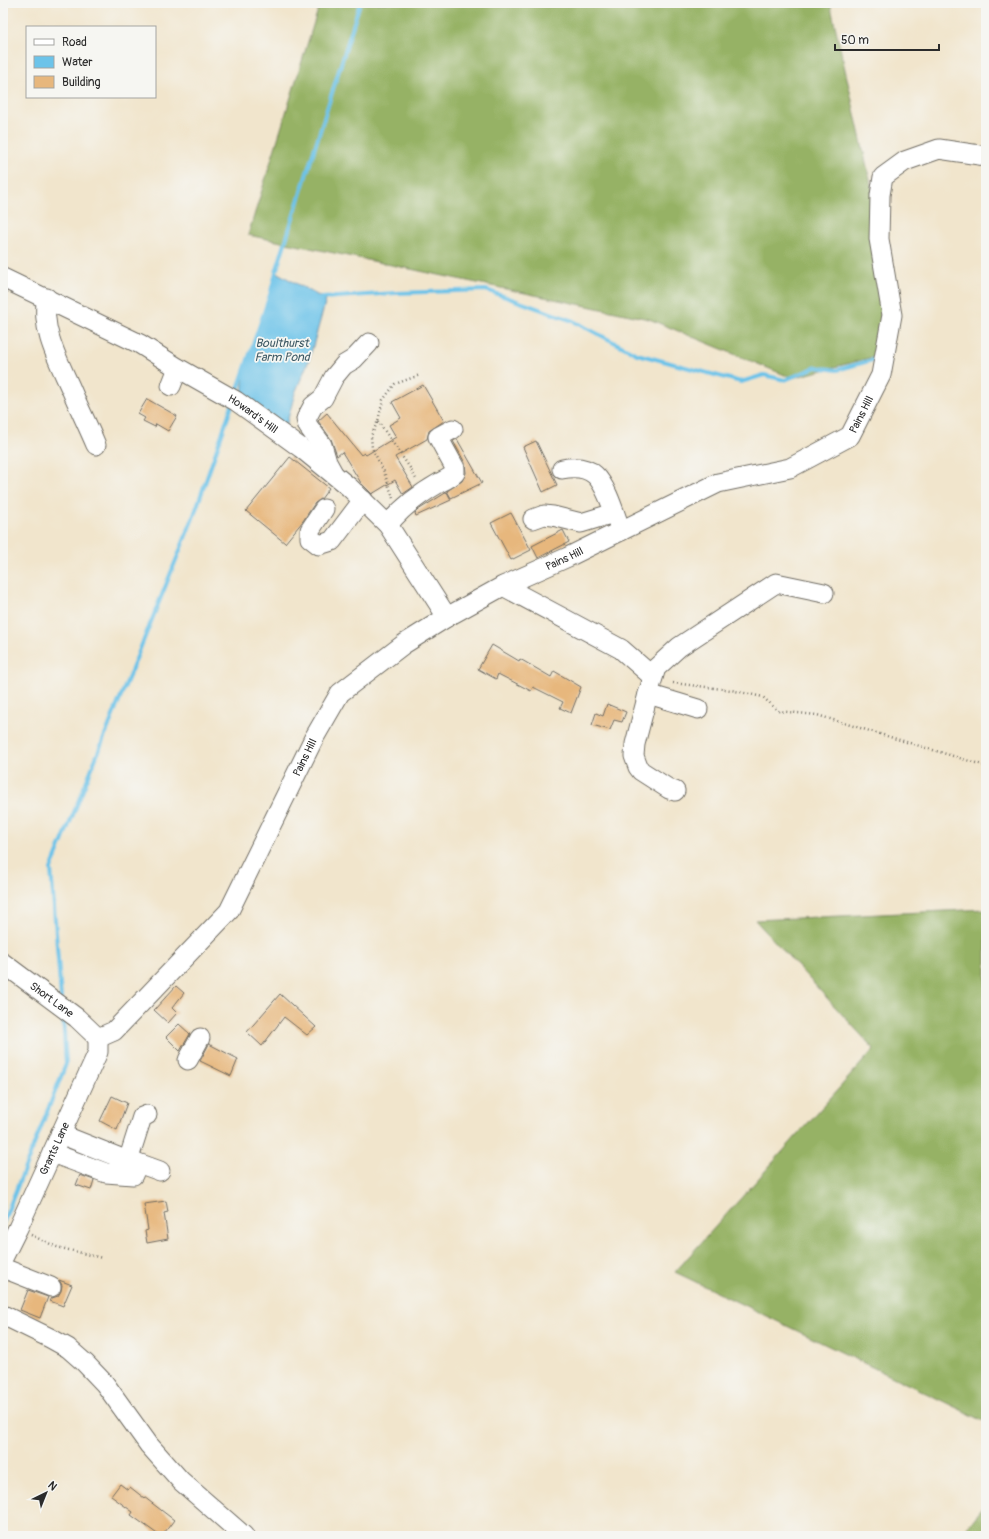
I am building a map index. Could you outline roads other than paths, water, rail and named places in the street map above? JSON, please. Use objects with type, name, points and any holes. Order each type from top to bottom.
[{"type":"street","name":"Pains Hill","points":[[98,1038],[114,1031],[229,911],[314,738],[340,693],[404,644],[447,617],[504,586],[568,557],[718,483],[790,468],[850,436],[881,375],[892,315],[879,239],[880,195],[884,177],[905,161],[940,149],[986,156]]},
{"type":"street","name":"Howard's Hill","points":[[3,278],[140,344],[178,368],[236,401],[295,443],[363,500],[394,518],[447,617]]},
{"type":"street","points":[[47,298],[45,307],[47,326],[55,354],[96,445]]},
{"type":"street","points":[[334,475],[327,462],[322,444],[308,426],[306,419],[313,406],[323,398],[334,377],[344,365],[354,359],[369,343]]},
{"type":"street","points":[[171,386],[178,368]]},
{"type":"street","points":[[394,518],[423,494],[440,483],[450,479],[455,473],[455,468],[438,437],[453,429]]},
{"type":"street","points":[[562,468],[580,468],[595,475],[605,491],[620,531]]},
{"type":"street","points":[[324,509],[310,530],[310,538],[319,545],[332,541],[363,500]]},
{"type":"street","points":[[533,519],[544,515],[581,523],[614,513]]},
{"type":"street","points":[[675,791],[669,789],[641,771],[634,756],[635,744],[650,685],[656,668],[679,648],[776,583],[824,593]]},
{"type":"street","points":[[504,586],[621,649],[650,685],[698,709]]},
{"type":"street","name":"Short Lane","points":[[3,962],[77,1018],[98,1038]]},
{"type":"street","name":"Grants Lane","points":[[3,1258],[98,1052],[98,1038]]},
{"type":"street","points":[[188,1060],[200,1038]]},
{"type":"street","points":[[60,1134],[128,1161],[142,1117],[147,1115]]},
{"type":"street","points":[[52,1153],[106,1173],[133,1175],[138,1163],[160,1171]]},
{"type":"street","points":[[3,1268],[51,1286]]},
{"type":"street","points":[[3,1315],[68,1348],[85,1363],[105,1384],[149,1445],[181,1481],[244,1536]]},
{"type":"water","name":"Boulthurst Farm Pond","points":[[276,272],[326,300],[309,360],[295,393],[286,426],[242,397],[244,370],[270,295]]},
{"type":"waterway","points":[[236,395],[270,295],[360,3]]},
{"type":"waterway","points":[[322,298],[396,293],[486,290],[573,321],[637,354],[741,382],[764,375],[785,380],[816,367],[837,370],[879,358]]},
{"type":"waterway","points":[[61,998],[51,869],[193,518],[232,405]]},
{"type":"waterway","points":[[3,1223],[66,1064],[63,1015]]}]
